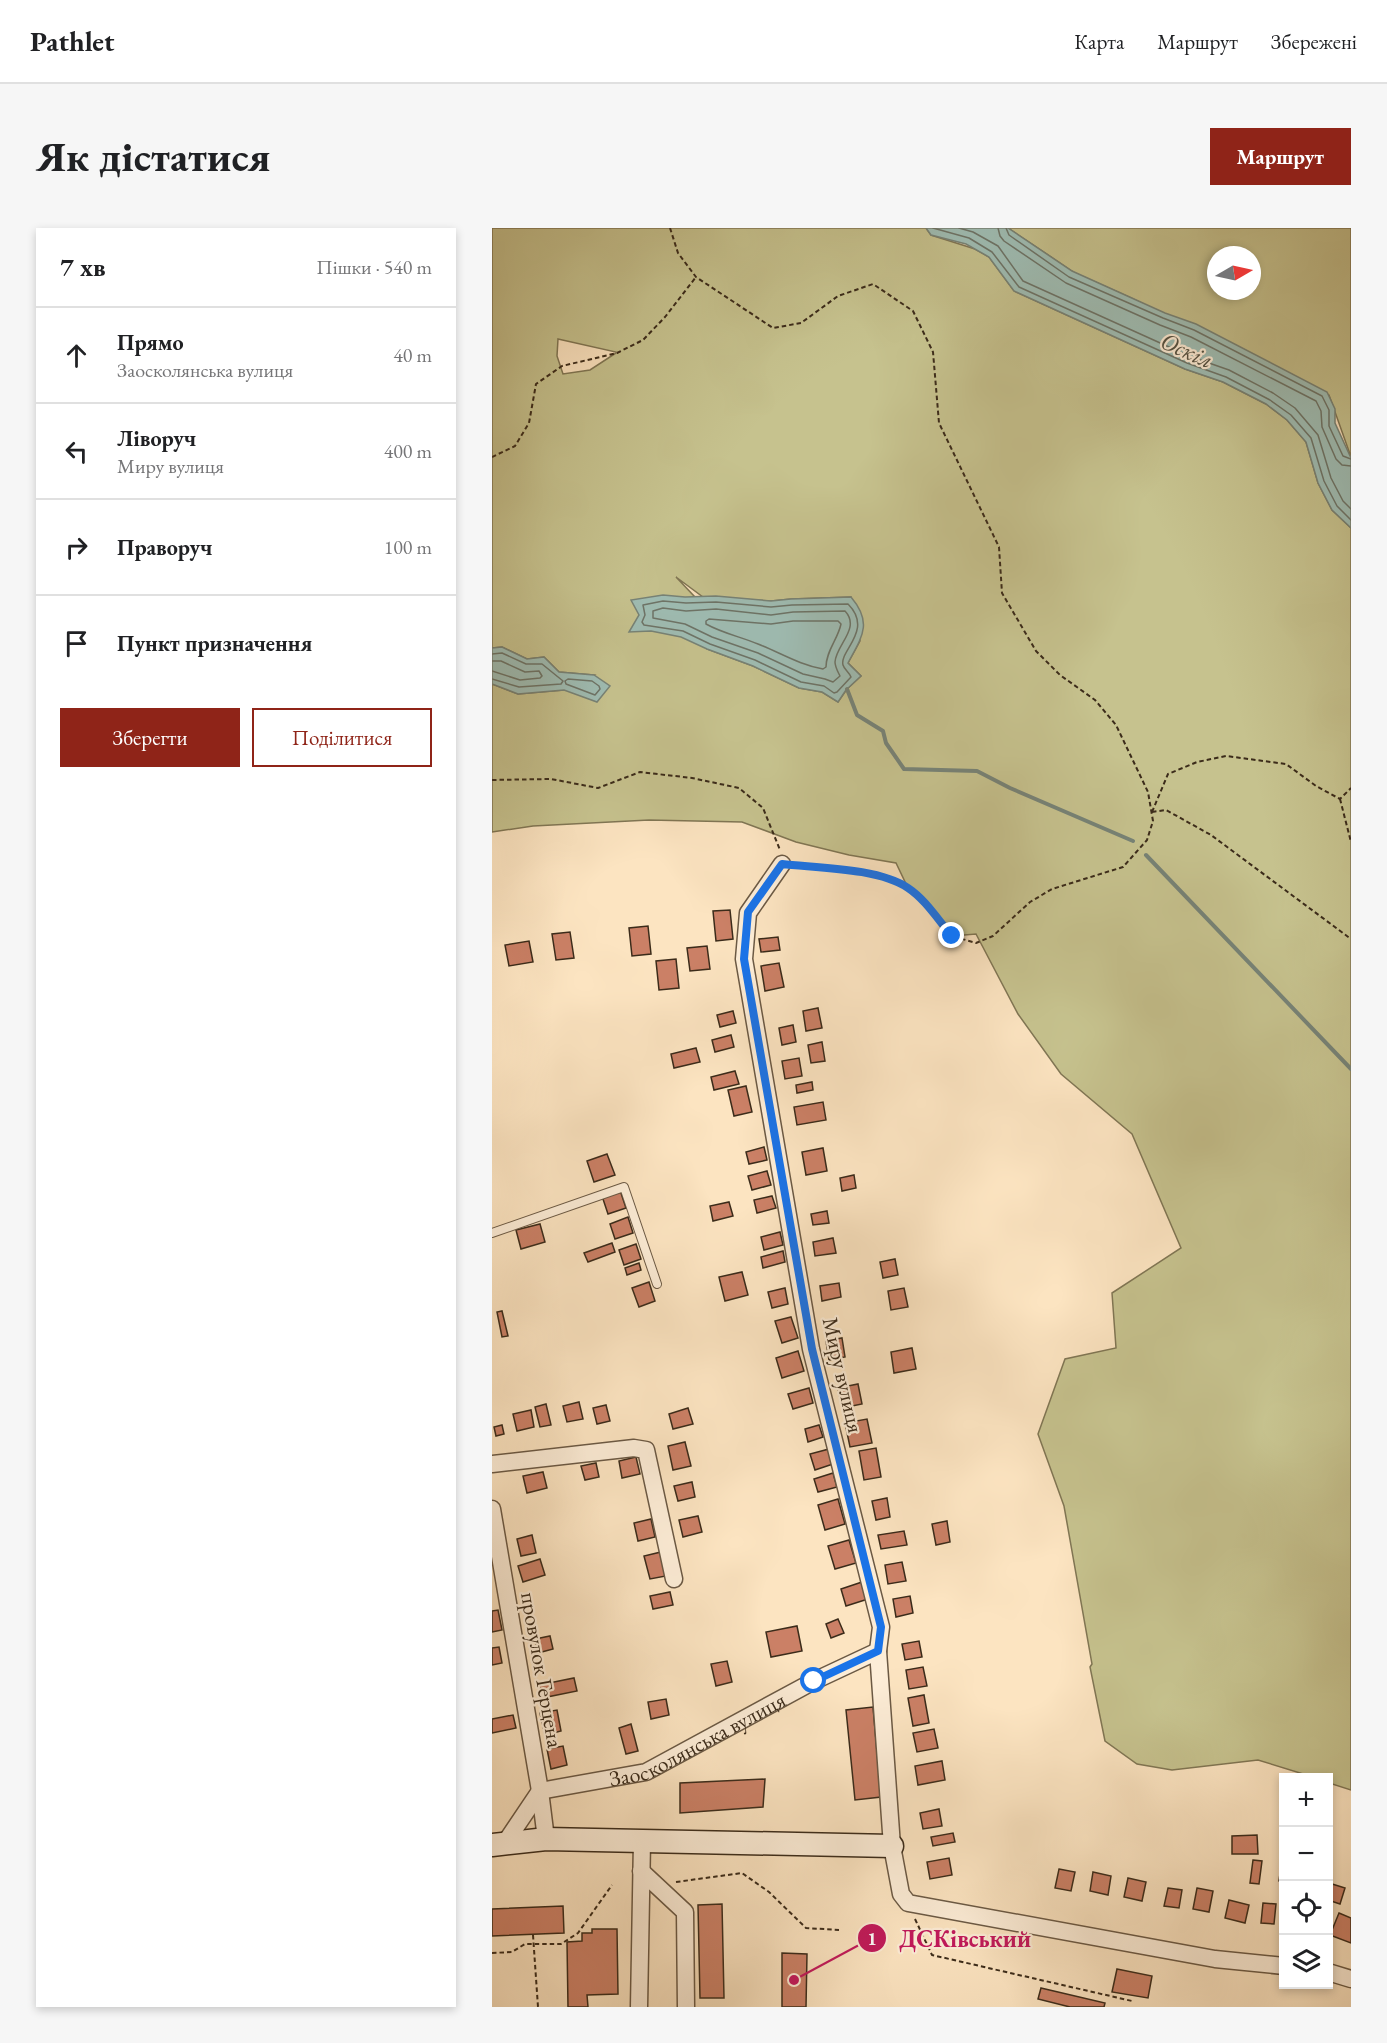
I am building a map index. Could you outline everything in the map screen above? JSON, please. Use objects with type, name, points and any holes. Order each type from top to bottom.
[{"type":"street","name":"Миру вулиця","points":[[782,864],[748,912],[744,959],[812,1349],[881,1627],[878,1651],[892,1846],[901,1894],[908,1903]]},
{"type":"street","points":[[492,1464],[634,1448],[646,1450],[674,1579]]},
{"type":"street","name":"провулок Герцена","points":[[492,1509],[540,1791],[546,1839]]},
{"type":"street","name":"Заосколянська вулиця","points":[[540,1791],[646,1772],[814,1681],[878,1651]]},
{"type":"street","points":[[499,1844],[540,1791]]},
{"type":"street","points":[[499,1844],[546,1839],[892,1846]]},
{"type":"street","points":[[639,2007],[642,1841]]},
{"type":"street","points":[[641,1871],[685,1912],[686,2007]]},
{"type":"street","points":[[908,1903],[1215,1959],[1279,1965]]},
{"type":"street","points":[[1333,1973],[1351,1979]]},
{"type":"lane","points":[[492,1233],[624,1186],[657,1284]]},
{"type":"path","points":[[492,780],[551,779],[598,788],[640,772],[692,778],[739,788],[763,808],[780,849],[782,864],[872,873],[908,888],[925,903],[952,936],[976,943],[993,936],[1030,902],[1052,889],[1123,867],[1147,840],[1153,821],[1148,792],[1116,724],[1095,700],[1060,675],[1036,651],[1002,593],[999,547],[939,423],[933,352],[913,311],[873,284],[838,296],[801,323],[773,328],[696,277],[678,253],[670,228]]},
{"type":"path","points":[[492,457],[514,446],[529,423],[536,384],[562,366],[617,353],[644,340],[696,277]]},
{"type":"path","points":[[1152,812],[1168,774],[1197,762],[1226,756],[1286,764],[1316,786],[1340,799],[1351,842]]},
{"type":"path","points":[[1340,799],[1351,788]]},
{"type":"path","points":[[1152,812],[1166,810],[1211,835],[1351,939]]},
{"type":"path","points":[[667,1879],[676,1882],[742,1873],[769,1892],[806,1928],[839,1930]]},
{"type":"path","points":[[492,1953],[512,1952],[525,1944],[561,1944],[578,1933],[612,1885]]},
{"type":"path","points":[[908,1903],[932,1955],[1132,2001]]},
{"type":"path","points":[[533,1935],[538,2007]]},
{"type":"shaded area","points":[[492,228],[926,228],[931,235],[975,249],[989,257],[1014,291],[1185,369],[1223,382],[1266,404],[1287,420],[1306,442],[1318,483],[1332,510],[1351,528],[1351,1790],[1333,1784],[1333,1773],[1300,1773],[1258,1760],[1172,1770],[1137,1764],[1105,1741],[1090,1667],[1092,1664],[1064,1506],[1038,1434],[1065,1359],[1116,1348],[1112,1293],[1181,1248],[1132,1134],[1061,1074],[1018,1014],[976,934],[952,936],[908,888],[896,863],[849,855],[796,842],[742,822],[649,820],[533,826],[492,832],[492,684],[518,694],[564,690],[594,675],[559,672],[544,657],[527,659],[502,647],[492,648]],"holes":[[[558,339],[616,352],[590,370],[563,374],[557,356]],[[676,577],[703,597],[771,601],[851,597],[860,641],[848,663],[861,676],[847,689],[838,702],[822,692],[799,688],[753,666],[707,649],[704,599],[695,597]]]},
{"type":"shaded area","points":[[1008,228],[1351,228],[1351,457],[1329,395],[1075,273]]},
{"type":"water","name":"Оскіл","points":[[926,228],[1008,228],[1072,271],[1165,313],[1196,324],[1327,392],[1335,409],[1335,423],[1351,458],[1351,528],[1332,510],[1318,483],[1306,442],[1287,420],[1266,404],[1223,382],[1185,369],[1014,291],[989,257],[966,244],[931,235]]},
{"type":"water","points":[[663,595],[716,596],[771,601],[851,597],[862,615],[863,630],[848,663],[861,676],[846,690],[838,702],[822,692],[799,688],[753,666],[681,637],[651,631],[629,632],[639,615],[631,600]]},
{"type":"water","points":[[502,647],[527,659],[544,657],[559,672],[594,675],[610,686],[597,702],[564,690],[518,694],[492,684],[492,648]]},
{"type":"building","points":[[730,910],[733,939],[716,941],[713,911]]},
{"type":"building","points":[[648,926],[651,954],[632,956],[629,928]]},
{"type":"building","points":[[570,932],[574,958],[556,960],[552,934]]},
{"type":"building","points":[[778,937],[780,950],[761,952],[759,939]]},
{"type":"building","points":[[529,941],[533,962],[509,966],[505,945]]},
{"type":"building","points":[[707,946],[710,969],[690,971],[687,948]]},
{"type":"building","points":[[676,959],[679,988],[659,990],[656,961]]},
{"type":"building","points":[[779,963],[784,987],[765,991],[761,966]]},
{"type":"building","points":[[818,1008],[822,1028],[806,1031],[803,1011]]},
{"type":"building","points":[[733,1011],[736,1023],[720,1027],[717,1015]]},
{"type":"building","points":[[793,1025],[796,1042],[782,1045],[779,1028]]},
{"type":"building","points":[[731,1035],[734,1047],[715,1052],[712,1040]]},
{"type":"building","points":[[822,1042],[825,1061],[811,1063],[808,1045]]},
{"type":"building","points":[[696,1048],[700,1062],[674,1068],[671,1054]]},
{"type":"building","points":[[799,1058],[802,1076],[785,1079],[782,1061]]},
{"type":"building","points":[[735,1071],[739,1084],[714,1090],[711,1077]]},
{"type":"building","points":[[812,1082],[813,1090],[797,1093],[796,1085]]},
{"type":"building","points":[[746,1086],[752,1112],[734,1116],[728,1090]]},
{"type":"building","points":[[823,1102],[826,1120],[797,1125],[794,1107]]},
{"type":"building","points":[[764,1147],[767,1160],[749,1164],[746,1152]]},
{"type":"building","points":[[823,1148],[827,1171],[806,1175],[802,1152]]},
{"type":"building","points":[[607,1154],[615,1175],[594,1182],[587,1161]]},
{"type":"building","points":[[767,1171],[771,1185],[752,1190],[748,1176]]},
{"type":"building","points":[[854,1175],[856,1188],[842,1191],[840,1178]]},
{"type":"building","points":[[620,1190],[626,1208],[608,1214],[602,1196]]},
{"type":"building","points":[[772,1196],[776,1208],[757,1213],[754,1200]]},
{"type":"building","points":[[729,1202],[733,1216],[713,1221],[710,1206]]},
{"type":"building","points":[[827,1211],[829,1223],[813,1225],[811,1214]]},
{"type":"building","points":[[628,1217],[633,1233],[615,1239],[610,1224]]},
{"type":"building","points":[[540,1224],[545,1242],[521,1249],[516,1230]]},
{"type":"building","points":[[780,1232],[783,1245],[764,1250],[761,1237]]},
{"type":"building","points":[[833,1238],[836,1253],[815,1256],[813,1242]]},
{"type":"building","points":[[612,1243],[615,1252],[588,1262],[584,1253]]},
{"type":"building","points":[[636,1244],[641,1259],[624,1265],[619,1250]]},
{"type":"building","points":[[783,1251],[785,1262],[763,1268],[761,1257]]},
{"type":"building","points":[[895,1259],[898,1275],[883,1278],[880,1262]]},
{"type":"building","points":[[639,1263],[641,1270],[627,1275],[625,1268]]},
{"type":"building","points":[[742,1272],[748,1295],[725,1301],[719,1277]]},
{"type":"building","points":[[649,1282],[655,1301],[639,1307],[632,1288]]},
{"type":"building","points":[[839,1283],[841,1297],[822,1301],[820,1286]]},
{"type":"building","points":[[785,1288],[788,1304],[772,1308],[768,1292]]},
{"type":"building","points":[[904,1288],[908,1307],[891,1310],[888,1291]]},
{"type":"building","points":[[502,1311],[508,1336],[502,1337],[497,1312]]},
{"type":"building","points":[[791,1317],[798,1338],[782,1343],[775,1321]]},
{"type":"building","points":[[842,1338],[845,1357],[829,1360],[826,1341]]},
{"type":"building","points":[[912,1348],[916,1369],[894,1373],[891,1352]]},
{"type":"building","points":[[798,1351],[804,1371],[782,1378],[776,1358]]},
{"type":"building","points":[[858,1384],[862,1404],[842,1408],[838,1388]]},
{"type":"building","points":[[809,1388],[813,1403],[793,1409],[788,1394]]},
{"type":"building","points":[[579,1402],[583,1419],[567,1422],[563,1406]]},
{"type":"building","points":[[546,1404],[551,1425],[540,1427],[535,1407]]},
{"type":"building","points":[[606,1405],[610,1421],[597,1424],[593,1408]]},
{"type":"building","points":[[688,1408],[693,1424],[673,1429],[669,1414]]},
{"type":"building","points":[[531,1410],[534,1427],[517,1431],[513,1414]]},
{"type":"building","points":[[867,1419],[872,1443],[850,1447],[845,1423]]},
{"type":"building","points":[[502,1425],[504,1434],[496,1436],[494,1427]]},
{"type":"building","points":[[819,1425],[823,1437],[808,1442],[805,1429]]},
{"type":"building","points":[[685,1442],[691,1466],[673,1470],[668,1446]]},
{"type":"building","points":[[876,1448],[881,1477],[864,1480],[859,1451]]},
{"type":"building","points":[[829,1449],[833,1464],[815,1470],[810,1454]]},
{"type":"building","points":[[636,1457],[640,1474],[622,1478],[619,1461]]},
{"type":"building","points":[[596,1463],[599,1477],[585,1480],[581,1466]]},
{"type":"building","points":[[543,1472],[547,1488],[527,1493],[523,1476]]},
{"type":"building","points":[[833,1473],[837,1487],[818,1492],[814,1479]]},
{"type":"building","points":[[692,1482],[695,1497],[678,1501],[674,1486]]},
{"type":"building","points":[[887,1498],[890,1517],[876,1520],[872,1501]]},
{"type":"building","points":[[838,1499],[845,1524],[825,1530],[818,1505]]},
{"type":"building","points":[[698,1516],[702,1532],[683,1537],[679,1520]]},
{"type":"building","points":[[651,1519],[655,1537],[638,1541],[634,1523]]},
{"type":"building","points":[[947,1521],[950,1542],[936,1545],[932,1524]]},
{"type":"building","points":[[904,1531],[907,1545],[881,1549],[878,1535]]},
{"type":"building","points":[[532,1535],[536,1553],[521,1556],[517,1539]]},
{"type":"building","points":[[849,1540],[856,1563],[835,1569],[828,1546]]},
{"type":"building","points":[[661,1552],[666,1576],[650,1579],[644,1556]]},
{"type":"building","points":[[540,1559],[545,1575],[523,1582],[518,1566]]},
{"type":"building","points":[[902,1562],[906,1581],[888,1584],[885,1565]]},
{"type":"building","points":[[862,1582],[868,1599],[846,1606],[841,1589]]},
{"type":"building","points":[[670,1592],[673,1605],[653,1609],[650,1596]]},
{"type":"building","points":[[910,1596],[913,1613],[896,1617],[893,1599]]},
{"type":"building","points":[[498,1610],[502,1630],[492,1632],[492,1611]]},
{"type":"building","points":[[838,1619],[844,1633],[831,1638],[826,1624]]},
{"type":"building","points":[[797,1626],[802,1651],[771,1657],[766,1632]]},
{"type":"building","points":[[550,1636],[553,1649],[538,1653],[535,1639]]},
{"type":"building","points":[[919,1641],[922,1657],[905,1660],[902,1644]]},
{"type":"building","points":[[499,1647],[502,1663],[492,1665],[492,1648]]},
{"type":"building","points":[[727,1661],[732,1682],[716,1686],[711,1664]]},
{"type":"building","points":[[923,1667],[927,1686],[909,1689],[906,1670]]},
{"type":"building","points":[[574,1678],[577,1691],[542,1698],[539,1685]]},
{"type":"building","points":[[924,1695],[929,1723],[913,1726],[908,1698]]},
{"type":"building","points":[[666,1699],[669,1715],[651,1719],[648,1702]]},
{"type":"building","points":[[873,1707],[881,1797],[855,1800],[846,1710]]},
{"type":"building","points":[[557,1710],[561,1731],[545,1735],[540,1713]]},
{"type":"building","points":[[513,1715],[516,1728],[492,1733],[492,1719]]},
{"type":"building","points":[[631,1724],[638,1751],[626,1754],[619,1728]]},
{"type":"building","points":[[934,1729],[938,1748],[917,1752],[913,1733]]},
{"type":"building","points":[[563,1746],[567,1765],[551,1769],[547,1749]]},
{"type":"building","points":[[942,1761],[945,1780],[918,1785],[915,1766]]},
{"type":"building","points":[[765,1779],[763,1807],[680,1813],[680,1783]]},
{"type":"building","points":[[939,1809],[942,1826],[923,1829],[920,1813]]},
{"type":"building","points":[[953,1833],[955,1842],[933,1846],[931,1837]]},
{"type":"building","points":[[1257,1835],[1258,1854],[1232,1854],[1232,1836]]},
{"type":"building","points":[[949,1858],[952,1875],[930,1879],[927,1862]]},
{"type":"building","points":[[1253,1860],[1262,1861],[1259,1884],[1250,1883]]},
{"type":"building","points":[[1059,1869],[1075,1872],[1071,1891],[1055,1888]]},
{"type":"building","points":[[1093,1872],[1111,1876],[1108,1895],[1090,1891]]},
{"type":"building","points":[[1128,1878],[1146,1882],[1142,1901],[1124,1897]]},
{"type":"building","points":[[1333,1884],[1345,1888],[1340,1904],[1333,1902]]},
{"type":"building","points":[[1168,1888],[1182,1890],[1179,1908],[1164,1906]]},
{"type":"building","points":[[1197,1888],[1213,1891],[1209,1912],[1193,1909]]},
{"type":"building","points":[[1229,1900],[1249,1905],[1245,1923],[1225,1918]]},
{"type":"building","points":[[1263,1903],[1276,1904],[1274,1924],[1261,1923]]},
{"type":"building","points":[[722,1904],[724,1998],[700,1998],[698,1905]]},
{"type":"building","points":[[563,1906],[564,1933],[492,1936],[492,1909]]},
{"type":"building","points":[[1339,1913],[1351,1918],[1351,1943],[1333,1936],[1333,1928]]},
{"type":"building","points":[[592,1929],[617,1929],[618,1994],[587,1995],[588,2007],[568,2007],[567,1942],[582,1941],[582,1933],[592,1933]]},
{"type":"building","points":[[782,1953],[807,1954],[806,2007],[782,2007]]},
{"type":"building","points":[[1117,1969],[1152,1976],[1148,1998],[1112,1992]]},
{"type":"building","points":[[1041,1988],[1105,2003],[1104,2007],[1070,2007],[1038,1999]]},
{"type":"waterway","points":[[847,689],[857,715],[883,731],[886,743],[904,769],[977,771],[1010,788],[1133,841]]},
{"type":"waterway","points":[[1146,855],[1351,1069]]},
{"type":"place","name":"ДСКівський","points":[[794,1980]]},
{"type":"route","points":[[814,1681],[878,1651],[881,1627],[812,1349],[744,959],[748,912],[782,864],[872,873],[908,888],[925,903],[952,936]]}]
